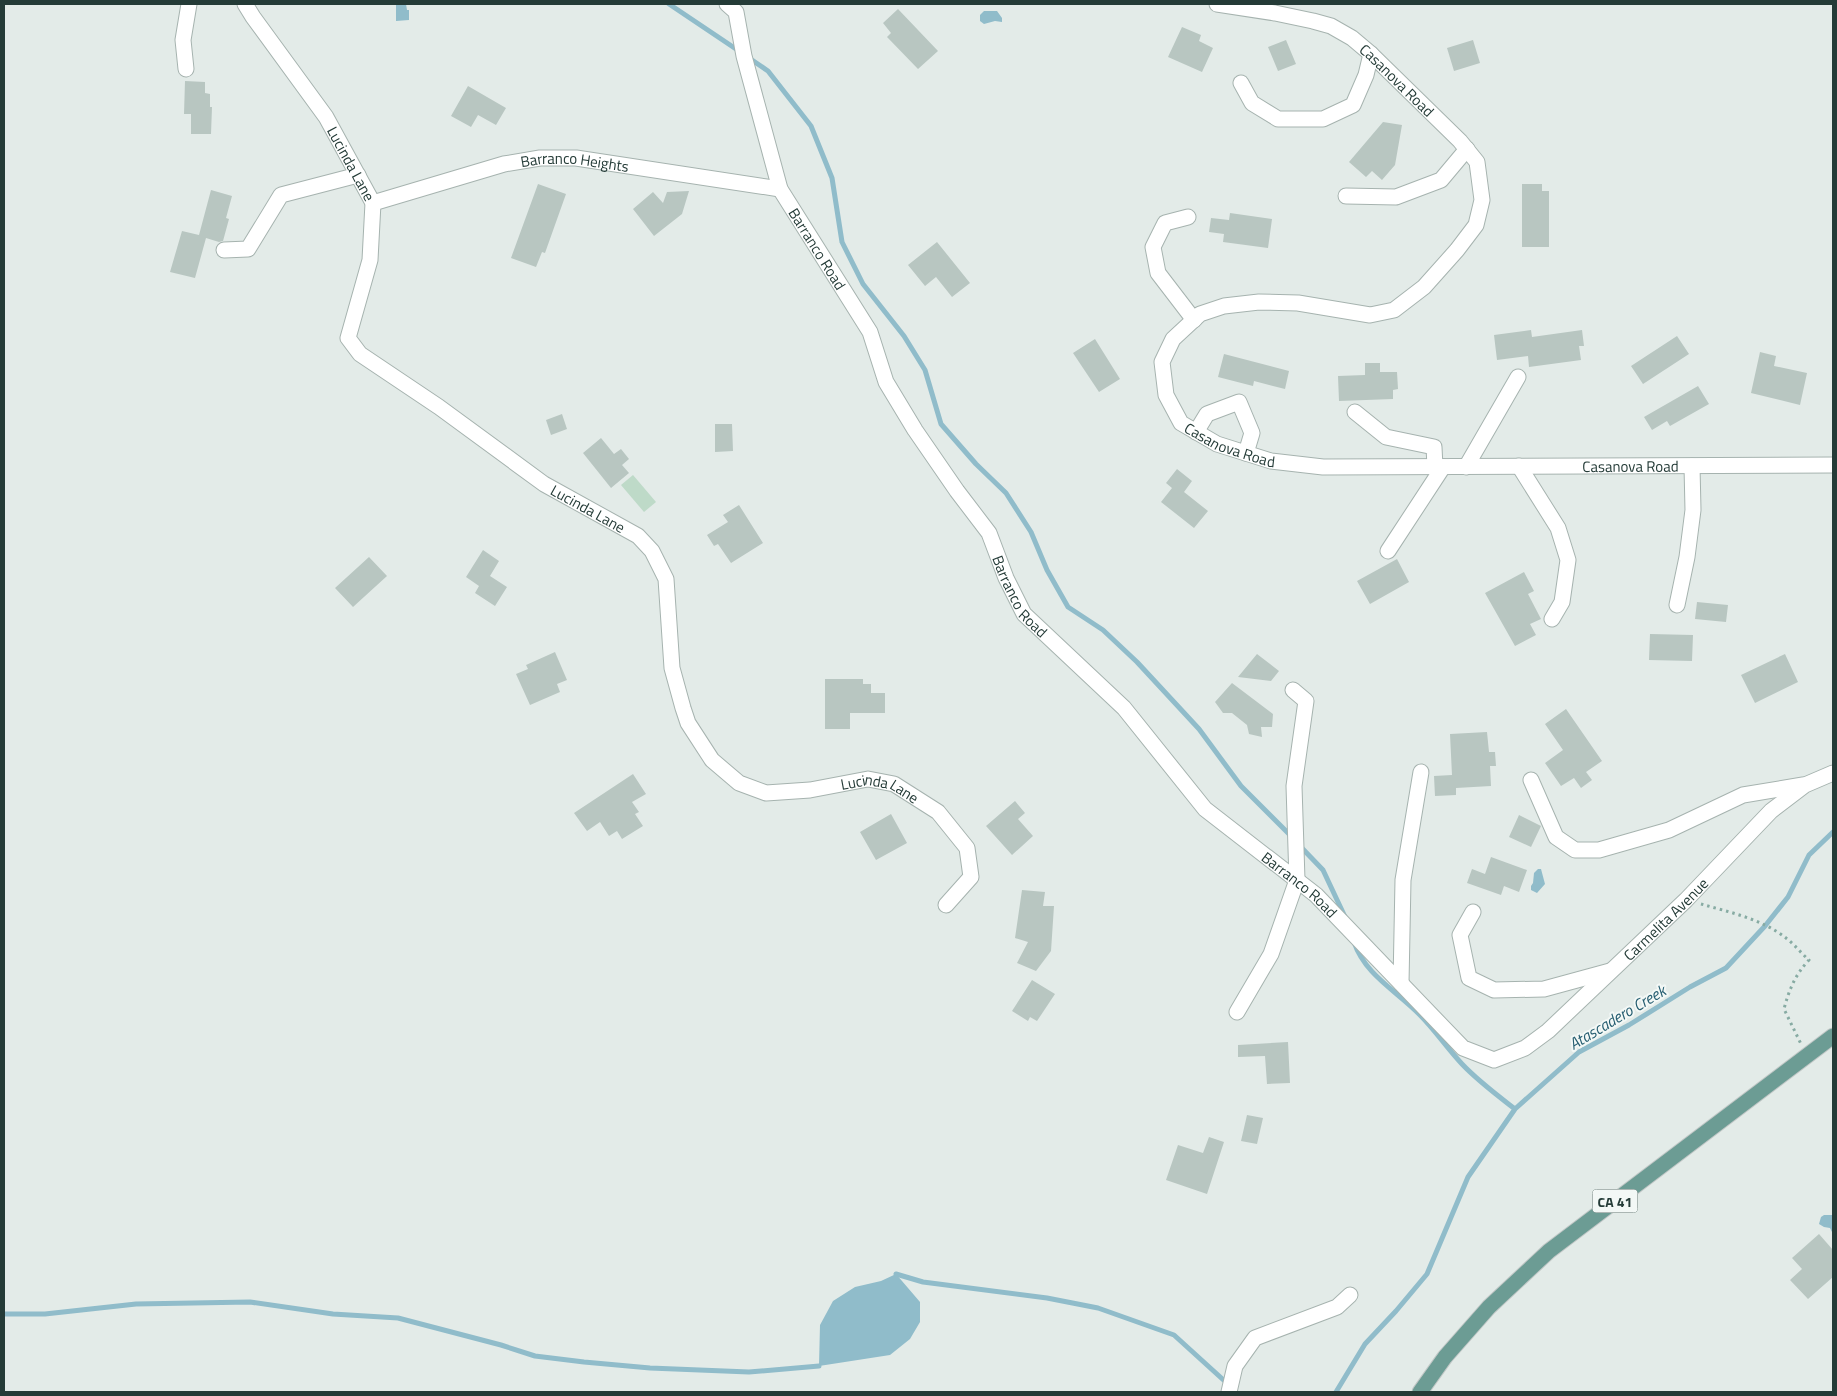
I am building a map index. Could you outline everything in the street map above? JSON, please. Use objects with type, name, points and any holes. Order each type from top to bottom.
[{"type":"main road","name":"CA 41","points":[[1420,1392],[1445,1357],[1489,1307],[1549,1251],[1833,1036]]},
{"type":"street","points":[[186,69],[183,40],[189,4]]},
{"type":"street","name":"Barranco Road","points":[[727,4],[736,12],[744,56],[780,189],[870,332],[886,382],[915,430],[957,491],[989,532],[1006,578],[1024,614],[1124,708],[1205,809],[1316,895],[1463,1048],[1494,1060]]},
{"type":"street","name":"Casanova Road","points":[[1217,4],[1275,13],[1331,26],[1352,38],[1371,54],[1467,149],[1477,162],[1482,200],[1476,225],[1457,250],[1424,287],[1394,310],[1370,315],[1298,303],[1259,302],[1224,306],[1200,314],[1173,339],[1162,362],[1166,395],[1181,423],[1217,444],[1271,461],[1323,467],[1833,465]]},
{"type":"street","name":"Lucinda Lane","points":[[249,10],[326,117],[373,203],[370,260],[348,338],[360,354],[439,407],[544,484],[638,536],[652,551],[666,579],[672,668],[682,708],[688,723],[712,760],[739,782],[766,793],[810,790],[868,779],[894,784],[938,812],[967,848],[971,877],[946,905]]},
{"type":"street","points":[[1241,83],[1252,103],[1278,119],[1323,119],[1353,105],[1366,75],[1371,54]]},
{"type":"street","points":[[1346,196],[1396,197],[1405,194],[1440,180],[1467,149]]},
{"type":"street","name":"Barranco Heights","points":[[373,203],[504,164],[540,158],[576,158],[780,189]]},
{"type":"street","points":[[224,250],[248,249],[280,194],[358,175]]},
{"type":"street","points":[[1188,217],[1165,223],[1153,247],[1158,273],[1194,320]]},
{"type":"street","points":[[1466,467],[1518,377]]},
{"type":"street","points":[[1196,432],[1207,414],[1239,402],[1252,432],[1246,453]]},
{"type":"street","points":[[1355,412],[1386,437],[1434,447],[1439,467],[1388,551]]},
{"type":"street","points":[[1519,466],[1558,528],[1568,560],[1562,602],[1552,619]]},
{"type":"street","points":[[1677,605],[1687,557],[1693,510],[1692,466]]},
{"type":"street","points":[[1237,1012],[1271,954],[1297,880],[1294,786],[1306,701],[1293,690]]},
{"type":"street","points":[[1401,983],[1403,880],[1421,772]]},
{"type":"street","name":"Carmelita Avenue","points":[[1494,1060],[1525,1048],[1548,1031],[1686,900],[1770,811],[1805,785],[1833,773]]},
{"type":"street","points":[[1530,780],[1556,837],[1575,850],[1599,850],[1669,830],[1742,795],[1805,785]]},
{"type":"street","points":[[1473,912],[1460,935],[1468,978],[1494,990],[1544,989],[1612,971]]},
{"type":"street","points":[[1229,1392],[1235,1366],[1255,1338],[1337,1306],[1350,1295]]},
{"type":"path","points":[[1686,900],[1750,918],[1785,937],[1808,960],[1790,987],[1784,1009],[1807,1055]]},
{"type":"green space","points":[[633,475],[656,502],[644,512],[621,485]]},
{"type":"water","points":[[396,4],[406,4],[407,10],[409,10],[409,20],[396,21]]},
{"type":"water","points":[[984,11],[997,11],[1002,18],[1002,22],[995,21],[984,24],[980,21],[980,15]]},
{"type":"water","points":[[1541,869],[1545,884],[1537,893],[1531,890],[1531,886],[1534,873]]},
{"type":"water","points":[[1833,1215],[1833,1234],[1830,1228],[1819,1224],[1821,1217]]},
{"type":"water","points":[[896,1274],[920,1302],[920,1322],[910,1339],[890,1355],[819,1366],[820,1325],[833,1301],[855,1287],[881,1281]]},
{"type":"building","points":[[898,9],[938,51],[918,69],[887,37],[891,33],[883,23]]},
{"type":"building","points":[[1182,27],[1201,35],[1199,41],[1213,48],[1202,72],[1168,57]]},
{"type":"building","points":[[1286,40],[1296,64],[1278,71],[1268,47]]},
{"type":"building","points":[[1473,40],[1480,63],[1454,71],[1447,48]]},
{"type":"building","points":[[185,81],[205,82],[205,93],[210,94],[210,107],[212,107],[211,134],[191,134],[191,114],[184,114]]},
{"type":"building","points":[[468,86],[506,108],[496,125],[478,115],[471,127],[451,116]]},
{"type":"building","points":[[1383,122],[1402,125],[1395,165],[1382,180],[1372,171],[1366,177],[1349,162]]},
{"type":"building","points":[[538,184],[566,194],[545,253],[542,252],[536,267],[511,258]]},
{"type":"building","points":[[1522,184],[1542,184],[1542,191],[1549,191],[1549,247],[1522,247]]},
{"type":"building","points":[[211,190],[232,196],[226,218],[229,219],[223,241],[219,242],[206,238],[195,278],[170,272],[182,231],[199,235]]},
{"type":"building","points":[[689,191],[682,214],[654,236],[633,209],[653,192],[663,203],[667,192]]},
{"type":"building","points":[[1230,213],[1272,219],[1268,248],[1223,242],[1224,234],[1209,232],[1211,218],[1229,220]]},
{"type":"building","points":[[937,242],[970,283],[952,297],[936,277],[925,286],[908,265]]},
{"type":"building","points":[[1531,330],[1532,337],[1582,330],[1584,346],[1579,346],[1581,360],[1529,367],[1528,356],[1497,360],[1494,335]]},
{"type":"building","points":[[1677,336],[1689,354],[1643,384],[1631,366]]},
{"type":"building","points":[[1095,339],[1120,379],[1099,392],[1073,353]]},
{"type":"building","points":[[1760,352],[1776,356],[1774,366],[1807,373],[1800,405],[1751,393]]},
{"type":"building","points":[[1224,354],[1289,371],[1285,389],[1254,381],[1253,386],[1218,377]]},
{"type":"building","points":[[1365,363],[1380,363],[1380,372],[1397,372],[1398,389],[1393,390],[1393,399],[1339,401],[1338,376],[1365,375]]},
{"type":"building","points":[[1698,386],[1709,404],[1670,426],[1667,421],[1652,430],[1644,417]]},
{"type":"building","points":[[562,414],[567,429],[551,435],[546,420]]},
{"type":"building","points":[[715,424],[732,424],[733,451],[715,452]]},
{"type":"building","points":[[601,438],[614,454],[621,449],[629,459],[622,465],[629,473],[611,488],[583,453]]},
{"type":"building","points":[[1177,469],[1192,481],[1184,492],[1208,511],[1194,528],[1161,502],[1172,488],[1166,483]]},
{"type":"building","points":[[739,505],[763,543],[731,563],[718,544],[714,546],[707,535],[728,522],[723,515]]},
{"type":"building","points":[[483,550],[499,561],[490,576],[507,587],[495,606],[475,593],[479,586],[466,577]]},
{"type":"building","points":[[369,557],[387,576],[353,607],[335,588]]},
{"type":"building","points":[[1397,559],[1409,582],[1370,604],[1357,581]]},
{"type":"building","points":[[1524,572],[1534,591],[1528,594],[1541,619],[1530,624],[1536,635],[1515,646],[1485,593]]},
{"type":"building","points":[[1697,602],[1728,605],[1726,622],[1695,619]]},
{"type":"building","points":[[1650,634],[1693,635],[1692,661],[1649,660]]},
{"type":"building","points":[[555,652],[567,680],[557,684],[560,692],[530,705],[516,674],[528,669],[526,665]]},
{"type":"building","points":[[1257,654],[1279,671],[1271,681],[1238,677]]},
{"type":"building","points":[[1785,654],[1798,682],[1755,703],[1741,675]]},
{"type":"building","points":[[825,679],[863,679],[863,684],[871,684],[871,693],[885,693],[885,713],[850,713],[850,729],[825,729]]},
{"type":"building","points":[[1232,683],[1273,714],[1272,727],[1261,727],[1262,737],[1249,734],[1247,725],[1232,713],[1223,713],[1215,702]]},
{"type":"building","points":[[1566,709],[1602,761],[1586,772],[1592,780],[1581,788],[1574,778],[1561,786],[1545,763],[1563,750],[1545,724]]},
{"type":"building","points":[[1487,732],[1489,752],[1495,752],[1496,766],[1490,766],[1491,786],[1456,788],[1456,795],[1435,796],[1434,776],[1452,775],[1450,734]]},
{"type":"building","points":[[633,774],[646,794],[632,802],[639,812],[635,814],[643,826],[622,839],[617,831],[609,836],[600,822],[587,831],[574,813]]},
{"type":"building","points":[[1015,801],[1025,813],[1018,819],[1033,836],[1012,855],[986,826]]},
{"type":"building","points":[[891,814],[907,843],[876,860],[860,832]]},
{"type":"building","points":[[1519,815],[1541,826],[1531,847],[1509,837]]},
{"type":"building","points":[[1491,857],[1527,870],[1519,892],[1504,886],[1501,895],[1467,883],[1472,869],[1485,874]]},
{"type":"building","points":[[1022,890],[1045,892],[1043,906],[1054,906],[1051,951],[1036,971],[1017,963],[1028,942],[1015,938]]},
{"type":"building","points":[[1032,980],[1055,994],[1037,1021],[1030,1017],[1028,1021],[1012,1011]]},
{"type":"building","points":[[1288,1042],[1290,1083],[1267,1084],[1265,1056],[1238,1057],[1238,1045]]},
{"type":"building","points":[[1247,1115],[1263,1118],[1257,1144],[1241,1141]]},
{"type":"building","points":[[1209,1137],[1224,1142],[1207,1194],[1166,1180],[1178,1145],[1203,1153]]},
{"type":"building","points":[[1819,1234],[1833,1250],[1833,1277],[1808,1299],[1790,1280],[1802,1269],[1792,1258]]},
{"type":"waterway","points":[[669,4],[739,51]]},
{"type":"waterway","points":[[749,58],[768,71],[811,126],[832,178],[842,242],[863,284],[904,336],[925,370],[941,424],[976,464],[1006,493],[1031,532],[1047,570],[1068,607],[1103,630],[1137,662],[1199,729],[1241,786],[1292,837]]},
{"type":"waterway","name":"Atascadero Creek","points":[[1336,1392],[1365,1344],[1427,1274],[1468,1177],[1515,1109],[1579,1052],[1726,968],[1765,926],[1788,897],[1809,855],[1833,832]]},
{"type":"waterway","points":[[1299,845],[1323,870],[1346,919]]},
{"type":"waterway","points":[[1354,942],[1359,954],[1382,982],[1420,1015],[1468,1070],[1515,1109]]},
{"type":"waterway","points":[[896,1274],[923,1282],[1047,1298],[1098,1308],[1174,1335],[1229,1385]]},
{"type":"waterway","points":[[4,1314],[45,1314],[136,1304],[250,1302],[333,1314],[398,1318],[501,1345],[535,1356],[584,1362],[650,1368],[749,1372],[819,1366]]}]
